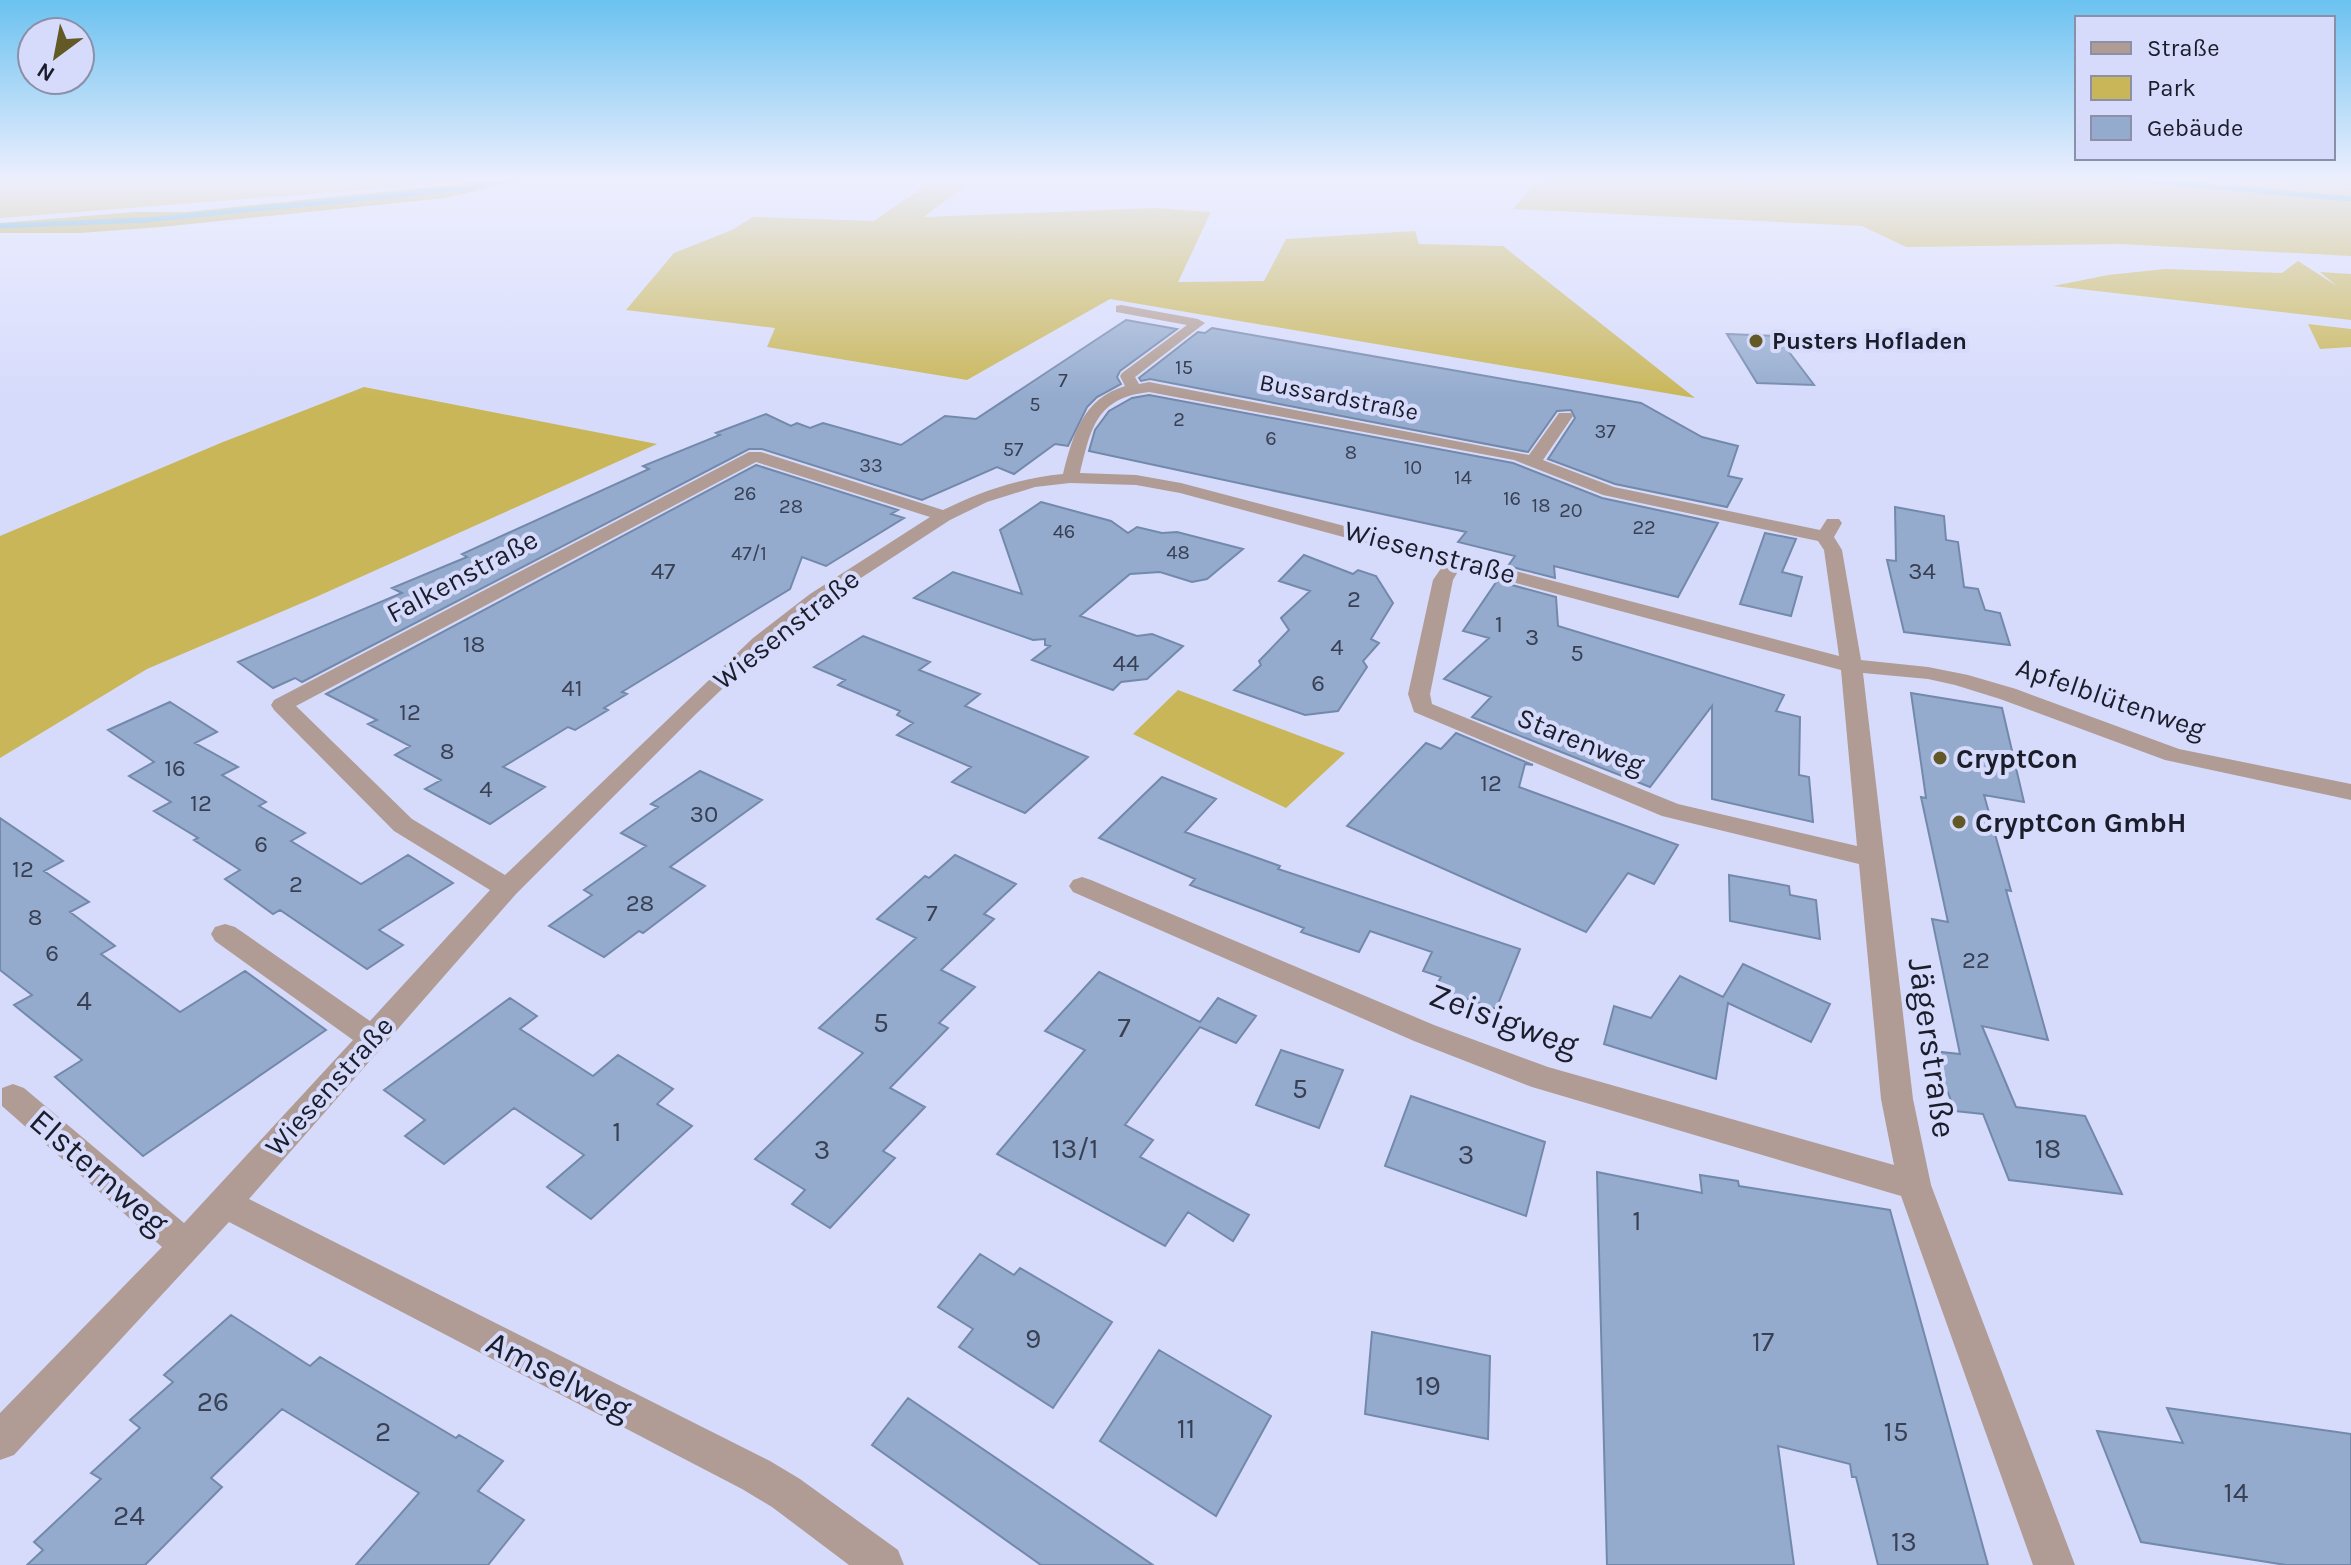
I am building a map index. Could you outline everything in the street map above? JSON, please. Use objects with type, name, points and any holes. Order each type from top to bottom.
[{"type":"street","points":[[1070,478],[1085,422],[1091,413],[1111,396],[1134,388],[1127,376],[1198,323],[1121,309]]},
{"type":"street","name":"Bussardstraße","points":[[1134,388],[1184,393],[1534,460],[1609,491],[1829,530]]},
{"type":"street","points":[[1534,460],[1565,416]]},
{"type":"street","name":"Falkenstraße","points":[[507,888],[403,825],[282,705],[755,456],[944,516]]},
{"type":"street","name":"Wiesenstraße","points":[[0,1441],[186,1246],[507,888],[760,642],[817,598],[944,516],[1005,489],[1070,478],[1136,480],[1181,488],[1851,666]]},
{"type":"street","name":"Jägerstraße","points":[[1829,530],[1851,666],[1897,1099],[1914,1185],[2054,1565]]},
{"type":"street","name":"Starenweg","points":[[1456,559],[1443,580],[1419,694],[1422,707],[1671,810],[1870,858]]},
{"type":"street","name":"Apfelblütenweg","points":[[1851,666],[1928,673],[1960,680],[2008,694],[2173,755],[2351,792]]},
{"type":"street","name":"Zeisigweg","points":[[1082,886],[1424,1033],[1543,1078],[1914,1185]]},
{"type":"street","points":[[225,934],[372,1038]]},
{"type":"street","name":"Elsternweg","points":[[13,1097],[186,1246]]},
{"type":"street","name":"Amselweg","points":[[224,1203],[756,1475],[786,1493],[883,1565]]},
{"type":"green space","points":[[1193,251],[1178,282],[1264,281],[1280,251],[1509,251],[1695,398],[1110,299],[967,380],[767,347],[775,328],[626,310],[674,253]]},
{"type":"green space","points":[[2255,251],[2351,251],[2351,256]]},
{"type":"green space","points":[[2298,261],[2337,286],[2320,272],[2351,274],[2351,320],[2053,286],[2108,275],[2165,269],[2282,273]]},
{"type":"green space","points":[[2308,324],[2351,329],[2351,347],[2320,349]]},
{"type":"green space","points":[[364,387],[657,444],[147,669],[0,758],[0,536],[223,442]]},
{"type":"green space","points":[[1178,690],[1345,753],[1286,808],[1133,734]]},
{"type":"building","points":[[1126,320],[1177,329],[1120,371],[1117,377],[1121,384],[1097,397],[1087,407],[1068,446],[1055,444],[1014,474],[997,467],[922,500],[762,449],[749,449],[302,682],[295,678],[273,688],[238,662],[402,593],[392,588],[467,557],[462,554],[649,469],[643,466],[720,435],[716,433],[766,414],[791,426],[797,423],[810,428],[823,423],[901,445],[945,416],[976,419]]},
{"type":"building","points":[[1212,328],[1641,403],[1702,437],[1738,446],[1728,476],[1742,479],[1727,507],[1615,484],[1548,459],[1575,418],[1571,410],[1557,411],[1528,452],[1150,379],[1141,381],[1139,378],[1198,332],[1205,333]]},
{"type":"building","points":[[1727,334],[1777,336],[1814,385],[1757,383]]},
{"type":"building","points":[[1149,395],[1513,463],[1602,498],[1718,523],[1678,597],[1554,566],[1555,578],[1508,566],[1515,556],[1458,542],[1466,532],[1089,451],[1095,430],[1109,411],[1132,398]]},
{"type":"building","points":[[756,465],[898,510],[891,514],[904,518],[826,566],[802,557],[790,589],[622,692],[627,694],[604,708],[608,710],[575,730],[568,727],[503,767],[545,787],[490,824],[425,789],[441,780],[395,755],[410,746],[368,724],[377,720],[326,694]]},
{"type":"building","points":[[1041,502],[1111,521],[1128,533],[1137,527],[1162,533],[1177,532],[1243,549],[1207,579],[1192,582],[1160,572],[1130,574],[1080,616],[1137,636],[1152,634],[1183,646],[1147,679],[1121,682],[1113,690],[1032,660],[1050,646],[1045,645],[1045,639],[1033,640],[914,598],[953,572],[1022,594],[1000,530]]},
{"type":"building","points":[[1895,507],[1944,516],[1946,540],[1958,542],[1964,587],[1978,589],[1985,610],[2000,613],[2010,645],[1904,632],[1887,560],[1896,561]]},
{"type":"building","points":[[1765,533],[1796,539],[1782,572],[1802,577],[1791,616],[1740,604]]},
{"type":"building","points":[[1304,555],[1353,574],[1358,570],[1376,576],[1393,603],[1371,639],[1379,643],[1363,661],[1367,667],[1338,711],[1305,715],[1234,690],[1261,665],[1259,661],[1289,630],[1281,618],[1310,591],[1279,581]]},
{"type":"building","points":[[1497,581],[1556,597],[1558,626],[1784,695],[1776,711],[1800,717],[1799,775],[1809,777],[1813,822],[1712,799],[1712,706],[1650,787],[1472,717],[1491,697],[1444,679],[1489,638],[1463,631]]},
{"type":"building","points":[[863,636],[930,662],[919,670],[980,694],[965,706],[1088,757],[1025,813],[952,782],[971,767],[897,735],[913,723],[897,715],[900,711],[838,685],[845,680],[814,667]]},
{"type":"building","points":[[1911,693],[2002,708],[2024,802],[1984,795],[2011,891],[2006,890],[2048,1040],[1982,1026],[2016,1107],[2085,1116],[2122,1194],[2009,1180],[1983,1114],[1955,1111],[1932,1051],[1960,1054],[1932,919],[1948,922],[1921,797],[1926,798]]},
{"type":"building","points":[[170,702],[217,732],[195,743],[238,767],[222,775],[266,802],[259,806],[305,833],[291,841],[361,884],[408,855],[453,883],[379,930],[403,945],[367,969],[280,910],[273,914],[225,879],[240,870],[194,840],[198,838],[154,811],[171,802],[129,776],[154,762],[108,730]]},
{"type":"building","points":[[1456,733],[1533,765],[1525,764],[1519,787],[1678,845],[1654,884],[1628,873],[1586,932],[1347,826],[1426,743],[1441,749]]},
{"type":"building","points":[[700,771],[762,800],[670,867],[705,886],[643,933],[639,931],[604,957],[549,926],[592,895],[584,890],[646,846],[621,833],[658,807],[651,804]]},
{"type":"building","points":[[1162,777],[1216,799],[1185,832],[1280,866],[1278,869],[1520,949],[1496,1009],[1435,988],[1441,977],[1423,971],[1432,952],[1370,931],[1359,952],[1301,932],[1304,928],[1190,885],[1195,879],[1099,838]]},
{"type":"building","points":[[0,818],[63,861],[44,871],[89,902],[70,912],[115,946],[101,954],[180,1012],[245,971],[326,1030],[143,1156],[55,1077],[82,1060],[14,1005],[32,995],[0,970]]},
{"type":"building","points":[[955,855],[1016,884],[984,914],[994,919],[941,970],[975,987],[939,1023],[948,1028],[890,1088],[925,1107],[883,1151],[895,1158],[830,1228],[792,1204],[805,1190],[755,1159],[863,1053],[819,1028],[916,938],[877,919],[925,876],[929,878]]},
{"type":"building","points":[[1729,875],[1789,886],[1790,895],[1816,900],[1820,939],[1730,921]]},
{"type":"building","points":[[1743,964],[1830,1004],[1811,1042],[1728,1003],[1716,1079],[1604,1044],[1614,1006],[1651,1018],[1680,976],[1723,997]]},
{"type":"building","points":[[1099,972],[1200,1022],[1218,998],[1256,1016],[1236,1043],[1200,1027],[1125,1125],[1153,1140],[1140,1157],[1249,1215],[1233,1241],[1188,1212],[1165,1246],[997,1154],[1085,1050],[1045,1031]]},
{"type":"building","points":[[510,998],[537,1016],[520,1029],[593,1076],[618,1055],[673,1089],[657,1104],[692,1126],[591,1219],[547,1187],[584,1155],[514,1108],[444,1164],[405,1136],[425,1120],[384,1090]]},
{"type":"building","points":[[1281,1050],[1343,1070],[1319,1128],[1256,1105]]},
{"type":"building","points":[[1411,1096],[1545,1142],[1526,1216],[1385,1166]]},
{"type":"building","points":[[1597,1172],[1702,1193],[1700,1175],[1738,1181],[1739,1186],[1890,1210],[1988,1565],[1878,1565],[1850,1464],[1778,1446],[1794,1565],[1607,1565]]},
{"type":"building","points":[[980,1254],[1014,1275],[1020,1268],[1112,1322],[1053,1408],[959,1347],[973,1329],[938,1307]]},
{"type":"building","points":[[231,1315],[310,1366],[320,1357],[456,1438],[459,1435],[503,1461],[478,1491],[524,1520],[488,1565],[356,1565],[419,1493],[282,1409],[211,1478],[222,1487],[145,1565],[27,1565],[43,1550],[34,1542],[101,1479],[91,1473],[140,1428],[130,1420],[173,1382],[164,1375]]},
{"type":"building","points":[[1372,1332],[1490,1356],[1488,1439],[1365,1414]]},
{"type":"building","points":[[1159,1350],[1271,1416],[1216,1516],[1100,1441]]},
{"type":"building","points":[[908,1398],[1153,1565],[1041,1565],[872,1445]]},
{"type":"building","points":[[2167,1408],[2351,1434],[2351,1565],[2286,1565],[2141,1542],[2097,1431],[2183,1443]]},
{"type":"place","name":"Pusters Hofladen","points":[[1756,341]]},
{"type":"place","name":"CryptCon","points":[[1940,758]]},
{"type":"place","name":"CryptCon GmbH","points":[[1959,822]]}]
